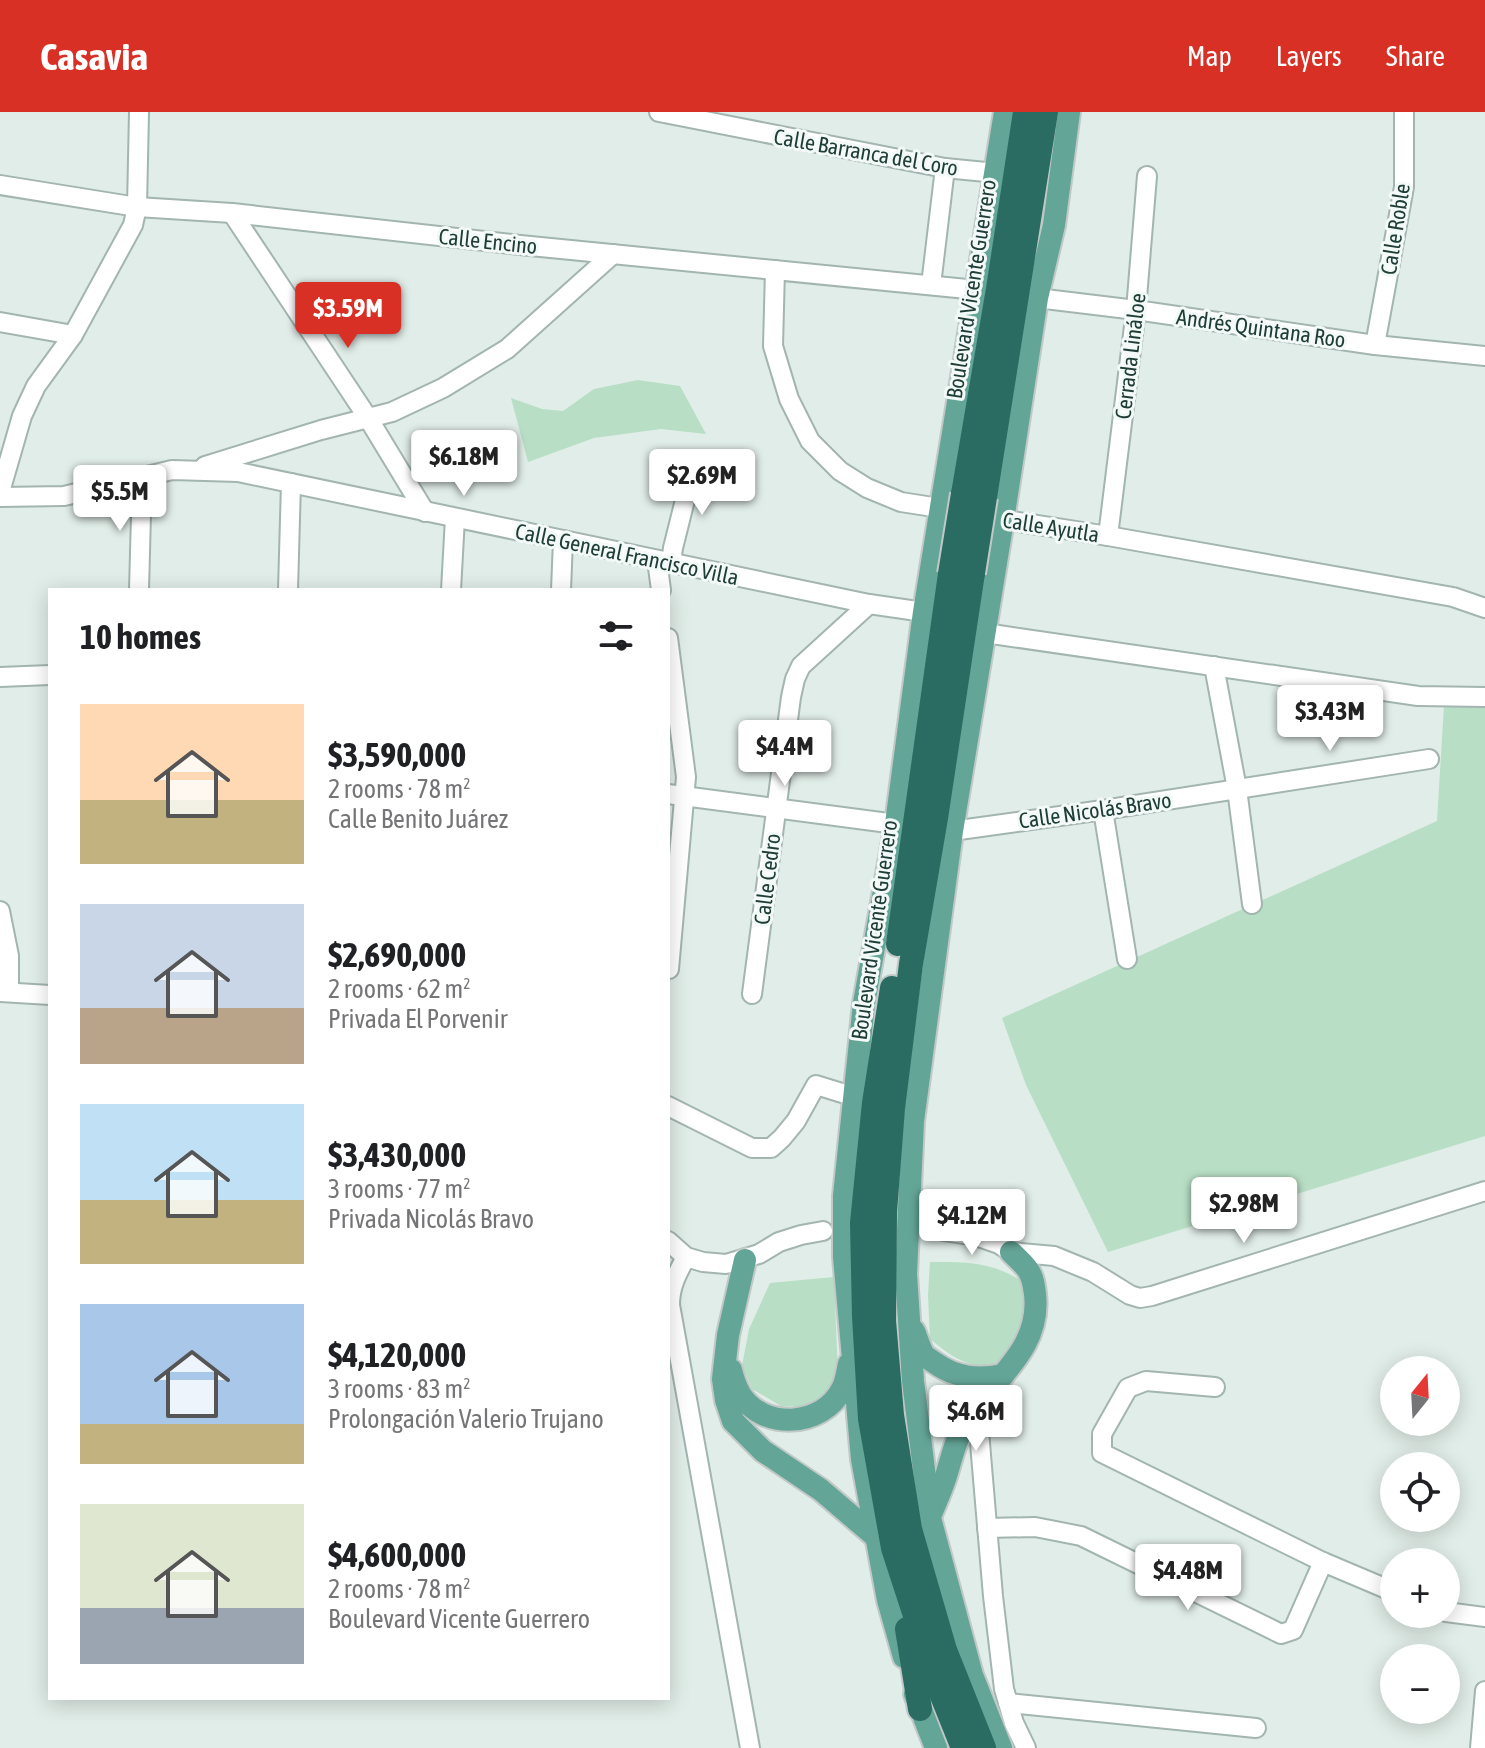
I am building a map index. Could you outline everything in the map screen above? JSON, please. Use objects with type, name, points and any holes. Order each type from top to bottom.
[{"type":"highway","name":"Boulevard Vicente Guerrero","points":[[963,1748],[884,1543],[870,1419],[862,1223],[874,1103],[974,496],[1001,274],[1025,112]]},
{"type":"highway","name":"Boulevard Vicente Guerrero","points":[[974,496],[1046,112]]},
{"type":"highway","name":"Boulevard Vicente Guerrero","points":[[962,574],[936,818],[911,964],[893,1108],[885,1212],[884,1321],[892,1415],[910,1529],[945,1650],[984,1748]]},
{"type":"highway","points":[[884,1543],[920,1709]]},
{"type":"main road","name":"Boulevard Vicente Guerrero","points":[[884,1543],[862,1459],[844,1257],[844,1196],[864,1003],[896,824],[924,612],[1005,112]]},
{"type":"main road","points":[[1001,1748],[972,1675],[930,1518],[913,1381],[906,1274],[913,1121],[952,831],[1037,298],[1054,225],[1069,112]]},
{"type":"main road","points":[[930,1518],[952,1451],[965,1424],[1027,1343],[1036,1307],[1030,1273],[1011,1252]]},
{"type":"main road","points":[[745,1260],[725,1354],[723,1379],[733,1421],[763,1451],[821,1490],[884,1543]]},
{"type":"main road","points":[[909,1321],[925,1355],[939,1366],[967,1378],[984,1379],[1003,1375]]},
{"type":"main road","points":[[725,1354],[741,1395],[753,1408],[768,1417],[789,1420],[818,1413],[829,1406],[842,1389],[853,1352]]},
{"type":"main road","points":[[920,1709],[936,1748]]},
{"type":"street","points":[[0,495],[26,406],[36,386],[73,335],[133,225],[137,207],[139,112]]},
{"type":"street","name":"Calle Barranca del Coro","points":[[659,112],[945,168],[996,173]]},
{"type":"street","name":"Calle Roble","points":[[1375,345],[1404,187],[1404,112]]},
{"type":"street","points":[[931,285],[945,168]]},
{"type":"street","name":"Cerrada Lináloe","points":[[1108,536],[1136,310],[1147,176]]},
{"type":"street","name":"Calle Encino","points":[[0,185],[137,207],[232,213],[977,290]]},
{"type":"street","points":[[232,213],[368,418],[425,512]]},
{"type":"street","points":[[187,471],[392,412],[443,388],[507,349],[613,254]]},
{"type":"street","name":"Calle Ayutla","points":[[775,270],[773,346],[789,399],[810,441],[840,471],[867,488],[901,502],[1453,597],[1485,608]]},
{"type":"street","name":"Andrés Quintana Roo","points":[[1037,298],[1375,345],[1485,356]]},
{"type":"street","points":[[0,322],[73,335]]},
{"type":"street","points":[[661,588],[664,562],[673,548],[694,464]]},
{"type":"street","name":"Calle General Francisco Villa","points":[[0,495],[64,496],[172,470],[238,472],[869,604],[924,612]]},
{"type":"street","points":[[139,588],[142,477]]},
{"type":"street","points":[[288,588],[291,483]]},
{"type":"street","points":[[451,588],[455,518]]},
{"type":"street","points":[[561,588],[563,540]]},
{"type":"street","name":"Calle Cedro","points":[[752,994],[791,697],[801,666],[869,604]]},
{"type":"street","points":[[985,633],[1418,696],[1485,697]]},
{"type":"street","points":[[670,652],[686,777],[676,796],[670,944]]},
{"type":"street","points":[[1214,666],[1237,789],[1252,904]]},
{"type":"street","points":[[0,677],[48,675]]},
{"type":"street","name":"Calle Nicolás Bravo","points":[[952,831],[1429,759]]},
{"type":"street","points":[[676,796],[896,824]]},
{"type":"street","points":[[1103,810],[1127,959]]},
{"type":"street","points":[[0,911],[9,956],[5,992],[48,995]]},
{"type":"street","points":[[670,1107],[752,1148],[771,1148],[796,1121],[816,1085],[855,1097]]},
{"type":"street","points":[[944,1231],[976,1236],[1011,1252],[1054,1256],[1093,1272],[1119,1290],[1140,1298],[1485,1191]]},
{"type":"street","points":[[670,1243],[686,1257],[726,1264],[745,1260],[779,1242],[823,1231]]},
{"type":"street","points":[[686,1257],[673,1281],[670,1305],[750,1748]]},
{"type":"street","points":[[1215,1387],[1146,1381],[1128,1388],[1102,1434],[1102,1453],[1323,1562],[1380,1586]]},
{"type":"street","points":[[977,1408],[1002,1673],[1014,1723],[1026,1748]]},
{"type":"street","points":[[987,1528],[1035,1527],[1081,1536],[1281,1634],[1293,1630],[1323,1562]]},
{"type":"street","points":[[1460,1614],[1485,1617]]},
{"type":"street","points":[[1480,1748],[1485,1691]]},
{"type":"street","points":[[1008,1703],[1256,1728]]},
{"type":"green space","points":[[638,380],[680,386],[706,434],[661,429],[594,438],[528,462],[511,398],[542,409],[563,411],[594,389]]},
{"type":"green space","points":[[1485,703],[1485,1136],[1108,1252],[1026,1085],[1002,1018],[1437,821],[1444,705]]},
{"type":"green space","points":[[930,1262],[976,1264],[1019,1279],[1027,1303],[1025,1324],[1016,1346],[1000,1362],[980,1366],[959,1360],[930,1339]]},
{"type":"green space","points":[[834,1277],[838,1373],[828,1393],[808,1407],[781,1406],[752,1389],[742,1366],[749,1329],[770,1283]]},
{"type":"tunnel","points":[[898,1231],[944,1231]]}]
